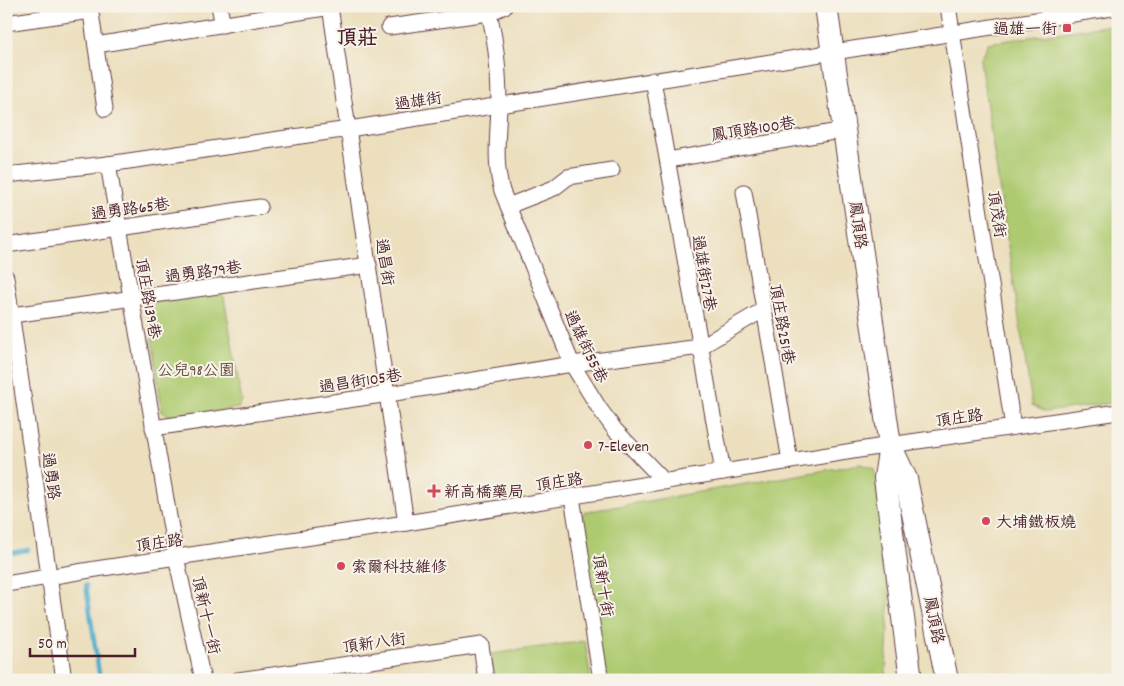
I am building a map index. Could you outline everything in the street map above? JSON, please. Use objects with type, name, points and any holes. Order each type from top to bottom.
[{"type":"main road","name":"鳳頂路","points":[[826,6],[890,445],[906,479],[947,680]]},
{"type":"main road","name":"鳳頂路","points":[[890,445],[884,478],[911,680]]},
{"type":"street","points":[[219,6],[223,25]]},
{"type":"street","points":[[389,28],[505,6]]},
{"type":"street","name":"頂茂街","points":[[948,6],[1013,427]]},
{"type":"street","points":[[96,45],[331,7]]},
{"type":"street","name":"過昌街","points":[[331,7],[406,523]]},
{"type":"street","points":[[834,51],[952,32],[1062,11],[1118,7]]},
{"type":"street","points":[[6,24],[90,8],[105,109]]},
{"type":"street","name":"過雄街55巷","points":[[488,10],[493,28],[499,104],[498,180],[572,364],[615,430],[665,482]]},
{"type":"street","name":"過雄街","points":[[6,175],[108,164],[349,129],[834,51]]},
{"type":"street","name":"過雄街27巷","points":[[653,80],[723,472]]},
{"type":"street","name":"鳳頂路100巷","points":[[668,160],[845,130]]},
{"type":"street","name":"頂庄路139巷","points":[[108,164],[176,557]]},
{"type":"street","points":[[508,206],[554,188],[568,177],[612,170]]},
{"type":"street","name":"頂庄路251巷","points":[[744,192],[790,460]]},
{"type":"street","name":"過勇路65巷","points":[[6,245],[260,207]]},
{"type":"street","name":"過勇路79巷","points":[[12,315],[369,265]]},
{"type":"street","name":"過勇路","points":[[6,277],[64,680]]},
{"type":"street","points":[[700,347],[763,310]]},
{"type":"street","name":"過昌街105巷","points":[[154,428],[388,394],[572,364],[700,347]]},
{"type":"street","name":"頂庄路","points":[[6,584],[572,497],[790,460],[1118,412]]},
{"type":"street","name":"頂新十街","points":[[572,497],[601,680]]},
{"type":"street","name":"頂新十一街","points":[[176,557],[203,680]]},
{"type":"street","name":"頂新八街","points":[[238,680],[481,645],[486,680]]},
{"type":"green space","points":[[1118,24],[1118,402],[1045,412],[1032,405],[980,60],[988,43]]},
{"type":"green space","name":"公兒98公園","points":[[220,291],[224,297],[242,402],[238,408],[172,417],[162,412],[149,313],[156,302]]},
{"type":"green space","points":[[861,464],[874,469],[890,585],[887,680],[604,680],[578,523],[584,512]]},
{"type":"green space","points":[[585,641],[591,680],[494,680],[491,654]]},
{"type":"waterway","points":[[6,554],[28,550]]},
{"type":"waterway","points":[[86,585],[100,680]]},
{"type":"place","name":"過雄一街","points":[[1067,28]]},
{"type":"place","name":"7-Eleven","points":[[588,445]]},
{"type":"place","name":"新高橋藥局","points":[[434,491]]},
{"type":"place","name":"大埔鐵板燒","points":[[986,521]]},
{"type":"place","name":"索爾科技維修","points":[[341,566]]},
{"type":"district","name":"頂莊","points":[[357,37]]}]
